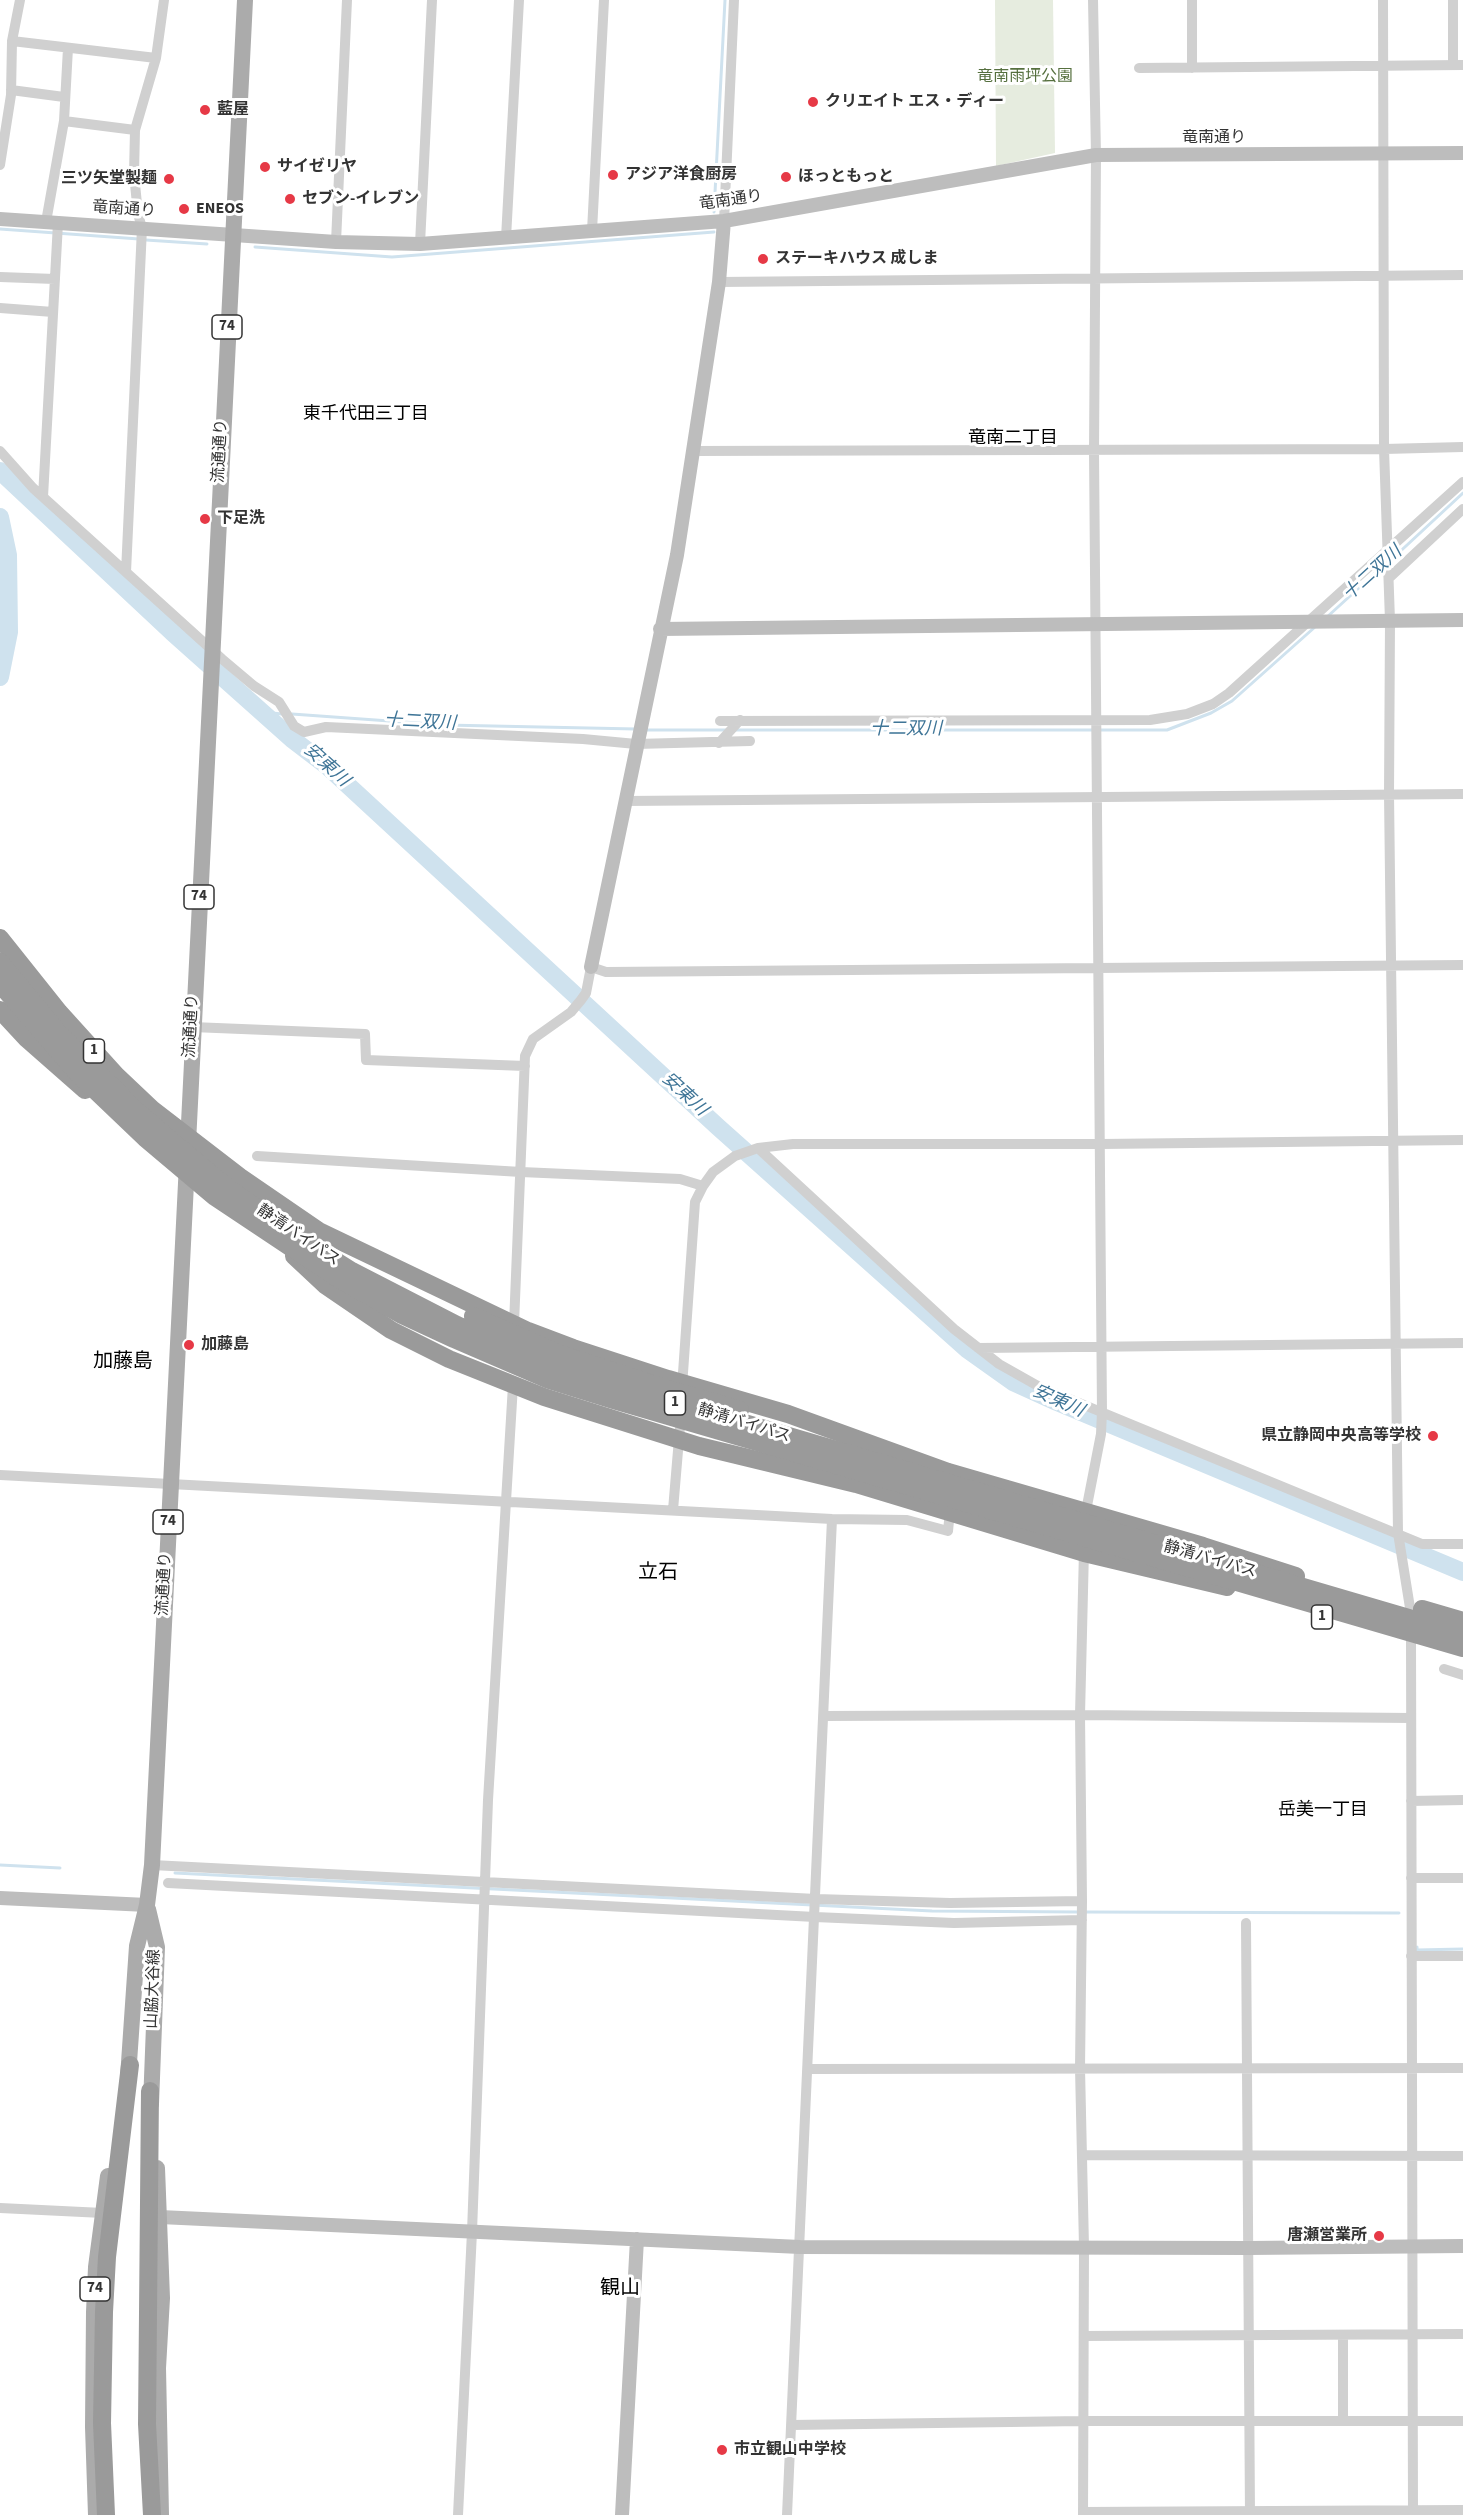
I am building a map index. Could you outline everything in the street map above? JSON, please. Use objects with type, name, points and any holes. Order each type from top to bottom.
[{"type":"highway","points":[[0,937],[6,958]]},
{"type":"highway","name":"1","points":[[6,958],[59,1012],[116,1076],[187,1138],[319,1232],[374,1265],[473,1316],[560,1354],[947,1476],[992,1496]]},
{"type":"highway","name":"静清バイパス","points":[[6,958],[57,1031],[138,1112],[223,1184],[301,1239],[393,1294],[504,1346],[597,1379],[1267,1577],[1463,1632]]},
{"type":"highway","name":"静清バイパス","points":[[0,984],[79,1075],[178,1167],[215,1197],[276,1240],[366,1295],[463,1343],[549,1380],[1463,1650]]},
{"type":"highway","name":"1","points":[[0,1004],[27,1039]]},
{"type":"highway","name":"1","points":[[0,1011],[27,1039],[185,1178],[292,1254],[366,1302],[499,1368],[547,1389],[754,1454],[812,1468],[886,1481]]},
{"type":"highway","name":"1","points":[[319,1232],[514,1324],[584,1352],[788,1414],[948,1472],[1203,1546],[1463,1632]]},
{"type":"highway","name":"1","points":[[292,1254],[325,1285],[391,1330],[449,1359],[513,1385],[609,1419],[680,1440],[856,1484],[1084,1553],[1320,1610],[1463,1650]]},
{"type":"highway","name":"1","points":[[1184,1568],[1240,1592],[1463,1662]]},
{"type":"highway","name":"1","points":[[1267,1577],[1357,1594],[1463,1621]]},
{"type":"highway","name":"74","points":[[106,2515],[102,2423],[107,2257],[130,2065]]},
{"type":"highway","name":"74","points":[[150,2091],[147,2424],[152,2515]]},
{"type":"main road","name":"流通通り","points":[[147,1905],[152,1865],[231,233],[245,0]]},
{"type":"main road","name":"山脇大谷線","points":[[130,2065],[137,1946],[147,1905]]},
{"type":"main road","name":"山脇大谷線","points":[[147,1905],[157,1947],[150,2091]]},
{"type":"main road","name":"74","points":[[96,2515],[93,2416],[96,2267],[103,2213],[130,2065]]},
{"type":"main road","name":"74","points":[[150,2091],[160,2217],[162,2298],[158,2368],[161,2515]]},
{"type":"street","points":[[0,165],[12,42],[20,0]]},
{"type":"street","points":[[126,572],[142,228],[138,214],[134,174],[135,130],[156,58],[164,0]]},
{"type":"street","points":[[336,242],[347,0]]},
{"type":"street","points":[[420,244],[432,0]]},
{"type":"street","points":[[506,238],[519,0]]},
{"type":"street","points":[[592,231],[604,0]]},
{"type":"street","points":[[514,1324],[527,1049],[533,1039],[571,1012],[586,993],[676,555],[719,282],[734,0]]},
{"type":"street","points":[[1093,0],[1097,277],[1094,451],[1102,1412],[1101,1434],[1085,1512],[1080,1715],[1082,1902],[1080,2068],[1084,2247],[1083,2514],[1413,2513],[1463,2510]]},
{"type":"street","points":[[1192,0],[1192,68]]},
{"type":"street","points":[[1383,0],[1384,449],[1390,577],[1389,794],[1398,1533],[1411,1614],[1410,2156],[1413,2513]]},
{"type":"street","points":[[1138,68],[1458,65],[1453,0]]},
{"type":"street","points":[[12,42],[156,58]]},
{"type":"street","points":[[43,497],[55,279],[52,222],[64,121],[68,48]]},
{"type":"street","points":[[7,93],[64,97]]},
{"type":"street","points":[[64,121],[135,130]]},
{"type":"street","name":"竜南通り","points":[[0,219],[231,233],[336,242],[420,244],[724,221],[1096,155],[1463,153]]},
{"type":"street","points":[[719,282],[1463,275]]},
{"type":"street","points":[[0,277],[55,279]]},
{"type":"street","points":[[0,308],[53,312]]},
{"type":"street","points":[[693,451],[1094,451],[1463,447]]},
{"type":"street","points":[[0,451],[43,497],[212,652],[254,686],[279,702],[294,726],[304,732],[326,727],[583,739],[638,736],[719,743],[750,741]]},
{"type":"street","points":[[720,721],[1097,720],[1163,719],[1187,714],[1213,704],[1229,693],[1463,482]]},
{"type":"street","points":[[1390,577],[1463,509]]},
{"type":"street","points":[[660,629],[1463,620]]},
{"type":"street","points":[[719,743],[740,720]]},
{"type":"street","points":[[625,801],[1463,794]]},
{"type":"street","points":[[591,967],[606,972],[1463,965]]},
{"type":"street","points":[[192,1027],[365,1034],[366,1060],[525,1066]]},
{"type":"street","points":[[673,1510],[680,1440],[695,1202],[713,1172],[735,1156],[758,1148],[793,1144],[1101,1144],[1463,1140]]},
{"type":"street","points":[[758,1148],[954,1329],[999,1364],[1038,1386],[1422,1544],[1463,1544]]},
{"type":"street","points":[[257,1156],[680,1179],[703,1186]]},
{"type":"street","points":[[978,1347],[1463,1343]]},
{"type":"street","points":[[459,2515],[484,1901],[513,1385]]},
{"type":"street","points":[[0,1475],[832,1519],[907,1520],[948,1531],[950,1511]]},
{"type":"street","points":[[787,2515],[832,1519]]},
{"type":"street","points":[[1444,1670],[1463,1675]]},
{"type":"street","points":[[824,1716],[1080,1715],[1411,1718]]},
{"type":"street","points":[[1411,1800],[1463,1800]]},
{"type":"street","points":[[152,1865],[485,1884],[816,1899],[950,1903],[1082,1902]]},
{"type":"street","points":[[1411,1878],[1463,1878]]},
{"type":"street","points":[[168,1883],[484,1901],[954,1923],[1082,1920]]},
{"type":"street","points":[[0,1898],[147,1905]]},
{"type":"street","points":[[1246,1923],[1250,2513]]},
{"type":"street","points":[[1410,1956],[1463,1956]]},
{"type":"street","points":[[808,2069],[1463,2068]]},
{"type":"street","points":[[1082,2155],[1463,2156]]},
{"type":"street","points":[[0,2208],[103,2213]]},
{"type":"street","points":[[160,2217],[800,2247],[1463,2246]]},
{"type":"street","points":[[622,2515],[637,2239]]},
{"type":"street","points":[[1084,2336],[1463,2334]]},
{"type":"street","points":[[1343,2335],[1343,2421]]},
{"type":"street","points":[[791,2425],[1083,2421],[1463,2421]]},
{"type":"green space","name":"竜南雨坪公園","points":[[995,0],[1053,0],[1055,153],[996,166]]},
{"type":"waterway","points":[[714,212],[725,0]]},
{"type":"waterway","points":[[0,229],[139,239]]},
{"type":"waterway","points":[[255,247],[392,257],[714,232]]},
{"type":"waterway","points":[[146,240],[207,244]]},
{"type":"waterway","name":"安東川","points":[[0,471],[172,632],[292,739],[326,765],[718,1127],[968,1350],[1013,1382],[1057,1402],[1463,1572]]},
{"type":"waterway","name":"十二双川","points":[[1392,559],[1463,493]]},
{"type":"waterway","points":[[0,517],[8,555],[9,632],[0,677]]},
{"type":"waterway","name":"十二双川","points":[[1327,617],[1384,565]]},
{"type":"waterway","name":"十二双川","points":[[735,730],[1167,730],[1211,713],[1232,701],[1315,627]]},
{"type":"waterway","name":"十二双川","points":[[262,712],[282,714]]},
{"type":"waterway","name":"十二双川","points":[[292,714],[445,725],[636,729]]},
{"type":"waterway","name":"十二双川","points":[[645,730],[726,730]]},
{"type":"waterway","points":[[0,1865],[60,1868]]},
{"type":"waterway","points":[[175,1873],[932,1911],[1079,1912]]},
{"type":"waterway","points":[[1086,1912],[1399,1913]]},
{"type":"waterway","points":[[1417,1947],[1417,1950],[1463,1949]]},
{"type":"place","name":"クリエイト エス・ディー","points":[[813,102]]},
{"type":"place","name":"藍屋","points":[[205,110]]},
{"type":"place","name":"サイゼリヤ","points":[[265,167]]},
{"type":"place","name":"アジア洋食厨房","points":[[613,175]]},
{"type":"place","name":"ほっともっと","points":[[786,177]]},
{"type":"place","name":"三ツ矢堂製麺","points":[[169,179]]},
{"type":"place","name":"セブン-イレブン","points":[[290,199]]},
{"type":"place","name":"ENEOS","points":[[184,209]]},
{"type":"place","name":"ステーキハウス 成しま","points":[[763,259]]},
{"type":"place","name":"下足洗","points":[[205,519]]},
{"type":"place","name":"加藤島","points":[[189,1345]]},
{"type":"place","name":"県立静岡中央高等学校","points":[[1433,1436]]},
{"type":"place","name":"唐瀬営業所","points":[[1379,2236]]},
{"type":"place","name":"市立観山中学校","points":[[722,2450]]},
{"type":"district","name":"東千代田三丁目","points":[[366,415]]},
{"type":"district","name":"竜南二丁目","points":[[1013,439]]},
{"type":"district","name":"加藤島","points":[[123,1363]]},
{"type":"district","name":"立石","points":[[658,1574]]},
{"type":"district","name":"岳美一丁目","points":[[1323,1811]]},
{"type":"district","name":"観山","points":[[620,2290]]}]
